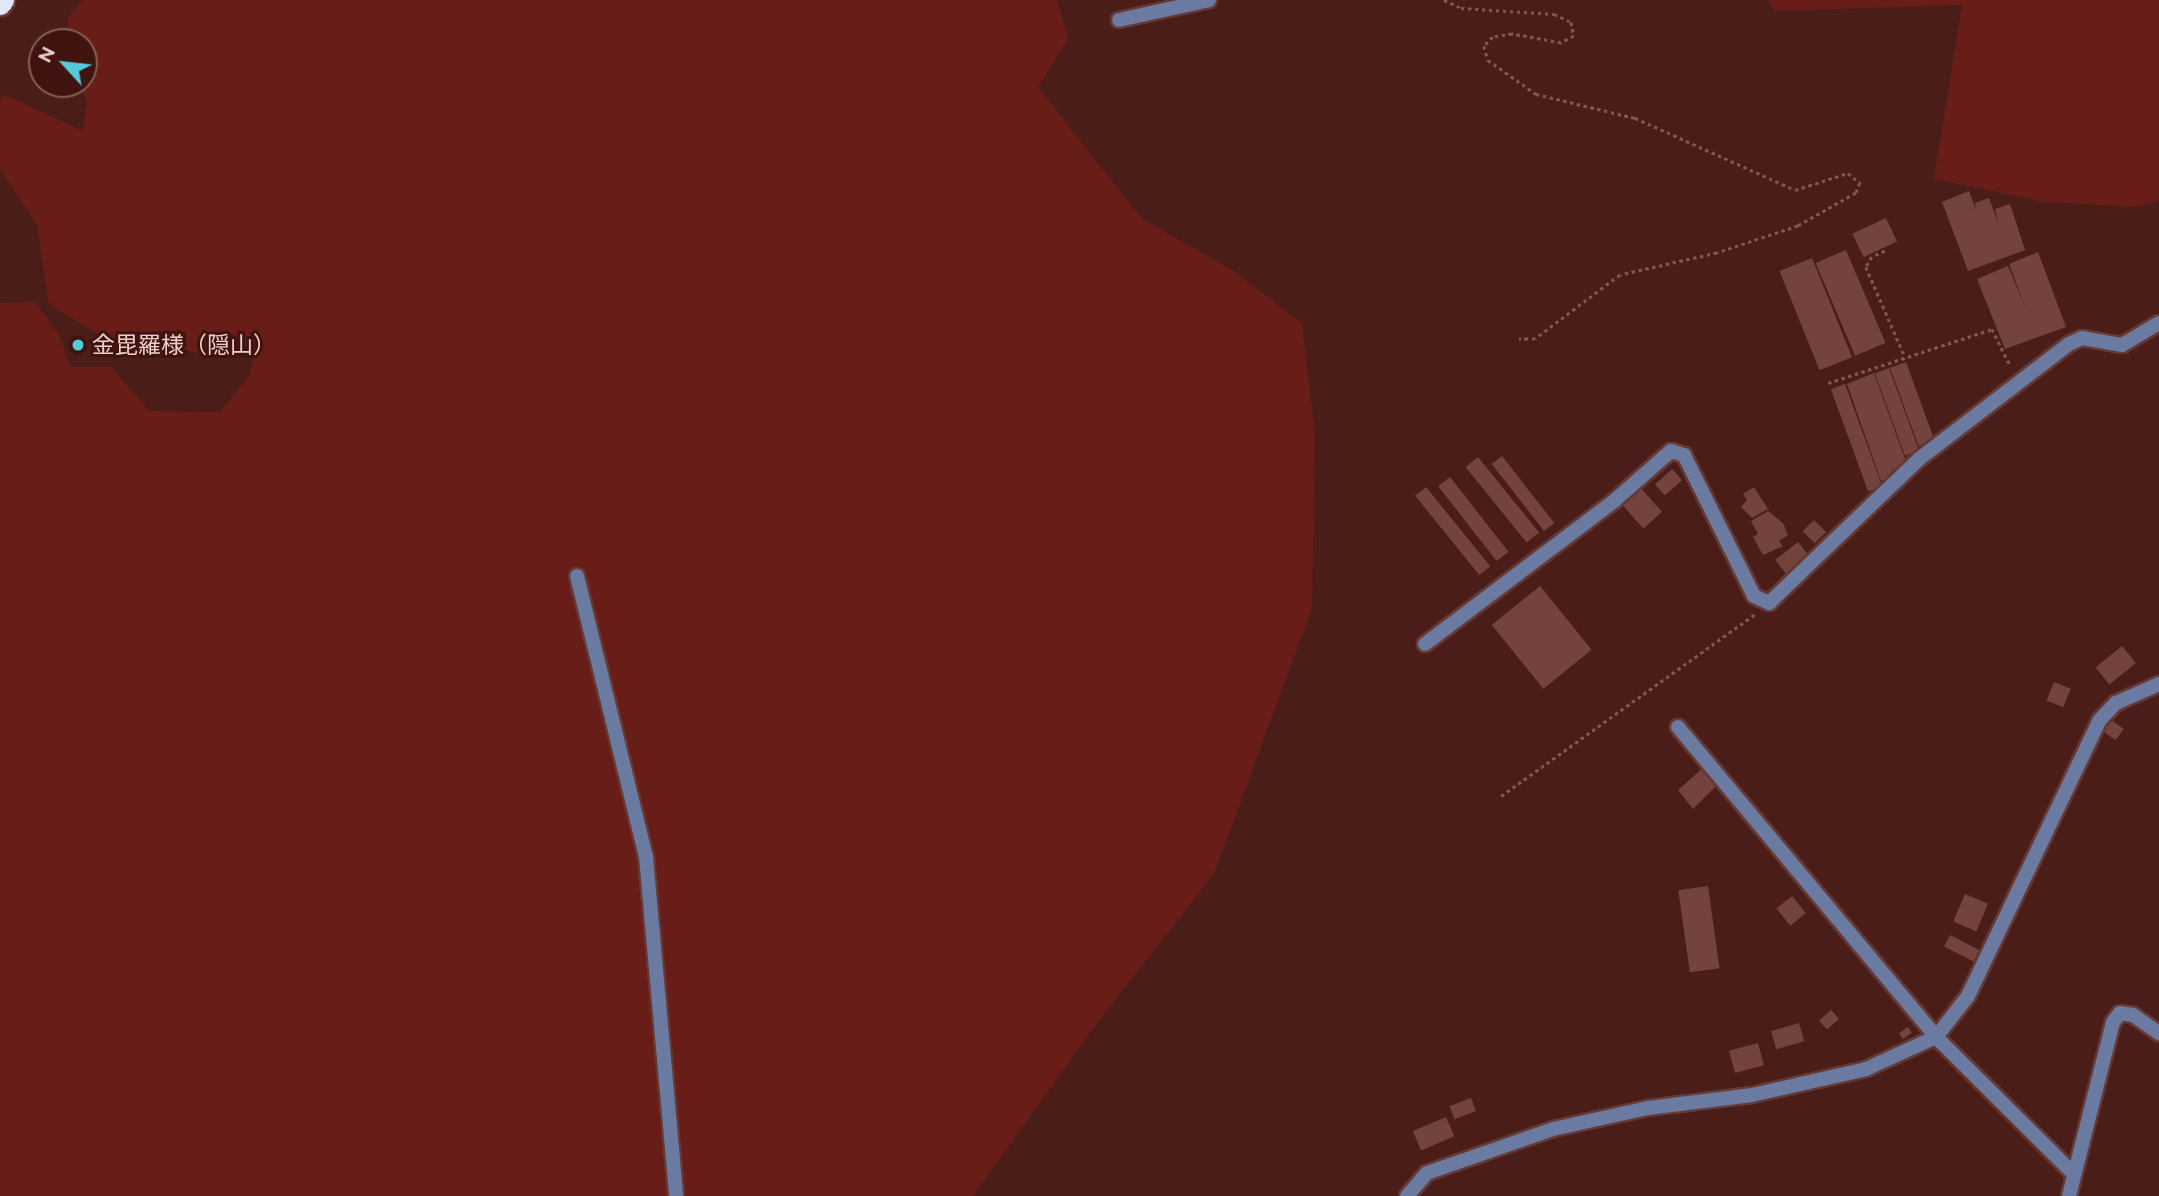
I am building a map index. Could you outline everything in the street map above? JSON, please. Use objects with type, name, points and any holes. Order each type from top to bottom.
[{"type":"street","points":[[1119,20],[1209,0]]},
{"type":"street","points":[[1425,644],[1614,501],[1671,452],[1684,455],[1754,596],[1769,603],[1919,459],[2076,340],[2122,345],[2159,323]]},
{"type":"street","points":[[576,576],[646,857],[676,1196]]},
{"type":"street","points":[[1407,1196],[1427,1173],[1553,1129],[1648,1108],[1752,1095],[1866,1069],[1936,1037],[1968,996],[2099,721],[2116,702],[2159,684]]},
{"type":"street","points":[[1678,727],[1936,1037],[2074,1174]]},
{"type":"street","points":[[2069,1196],[2113,1022],[2120,1013],[2133,1015],[2159,1033]]},
{"type":"path","points":[[1444,0],[1461,8],[1554,14],[1571,23],[1574,36],[1560,43],[1512,34],[1493,37],[1484,46],[1488,60],[1536,94],[1635,118],[1795,190],[1848,173],[1860,183],[1856,193],[1798,226],[1717,253],[1620,275],[1535,339],[1519,339]]},
{"type":"path","points":[[1885,251],[1872,257],[1866,267],[1904,355]]},
{"type":"path","points":[[1828,383],[1904,355],[1992,328],[2018,383]]},
{"type":"path","points":[[1501,796],[1769,603]]},
{"type":"shaded area","points":[[83,0],[1057,0],[1068,39],[1038,87],[1142,219],[1234,271],[1302,324],[1315,434],[1312,608],[1214,874],[1094,1027],[973,1196],[0,1196],[0,303],[35,302],[59,335],[71,367],[112,367],[149,411],[219,412],[250,375],[256,343],[214,358],[139,337],[117,346],[49,304],[37,225],[0,169],[0,103],[3,94],[83,131],[85,98],[98,98],[98,28],[68,28],[68,17]]},
{"type":"shaded area","points":[[1768,0],[2159,0],[2159,200],[2137,207],[2045,202],[1934,179],[1962,5],[1775,11]]},
{"type":"building","points":[[1969,191],[1976,210],[1975,203],[1989,198],[1999,225],[1995,209],[2010,204],[2025,250],[1968,271],[1942,202]]},
{"type":"building","points":[[1886,218],[1897,242],[1863,257],[1852,234]]},
{"type":"building","points":[[1846,250],[1885,343],[1855,356],[1816,263]]},
{"type":"building","points":[[2038,252],[2066,327],[2005,349],[1977,279],[2008,266],[2026,309],[2009,264]]},
{"type":"building","points":[[1812,258],[1852,357],[1820,370],[1780,271]]},
{"type":"building","points":[[1906,362],[1934,440],[1918,446],[1890,368]]},
{"type":"building","points":[[1889,368],[1919,451],[1905,456],[1875,373]]},
{"type":"building","points":[[1874,373],[1907,464],[1892,470],[1894,476],[1881,481],[1847,384]]},
{"type":"building","points":[[1845,384],[1882,486],[1868,492],[1831,389]]},
{"type":"building","points":[[1502,456],[1554,523],[1544,531],[1492,464]]},
{"type":"building","points":[[1478,457],[1539,532],[1527,542],[1466,467]]},
{"type":"building","points":[[1672,469],[1682,480],[1665,496],[1655,484]]},
{"type":"building","points":[[1450,477],[1508,552],[1497,561],[1438,486]]},
{"type":"building","points":[[1638,485],[1662,512],[1644,528],[1619,502]]},
{"type":"building","points":[[1426,487],[1490,566],[1479,575],[1415,496]]},
{"type":"building","points":[[1754,487],[1768,509],[1752,518],[1741,507],[1747,500],[1743,494]]},
{"type":"building","points":[[1768,511],[1783,523],[1788,535],[1779,541],[1783,546],[1763,555],[1753,537],[1758,534],[1751,521]]},
{"type":"building","points":[[1814,520],[1826,532],[1815,543],[1803,531]]},
{"type":"building","points":[[1798,542],[1809,556],[1786,574],[1775,560]]},
{"type":"building","points":[[1540,586],[1592,650],[1543,689],[1492,625]]},
{"type":"building","points":[[2122,646],[2136,663],[2109,684],[2096,667]]},
{"type":"building","points":[[2054,682],[2071,689],[2063,707],[2047,701]]},
{"type":"building","points":[[2110,719],[2124,729],[2116,740],[2102,730]]},
{"type":"building","points":[[1702,769],[1716,786],[1693,809],[1678,790]]},
{"type":"building","points":[[1708,886],[1720,968],[1690,972],[1678,890]]},
{"type":"building","points":[[1965,894],[1988,904],[1976,931],[1953,922]]},
{"type":"building","points":[[1792,896],[1806,913],[1790,926],[1776,909]]},
{"type":"building","points":[[1950,935],[1979,950],[1974,962],[1944,947]]},
{"type":"building","points":[[1831,1010],[1839,1019],[1827,1030],[1819,1021]]},
{"type":"building","points":[[1799,1023],[1804,1041],[1776,1049],[1771,1031]]},
{"type":"building","points":[[1908,1027],[1912,1033],[1903,1039],[1899,1033]]},
{"type":"building","points":[[1758,1043],[1764,1065],[1735,1073],[1729,1051]]},
{"type":"building","points":[[1471,1098],[1476,1111],[1455,1119],[1450,1106]]},
{"type":"building","points":[[1446,1117],[1454,1136],[1421,1150],[1413,1131]]},
{"type":"place","name":"金毘羅様（隠山）","points":[[78,345]]}]
